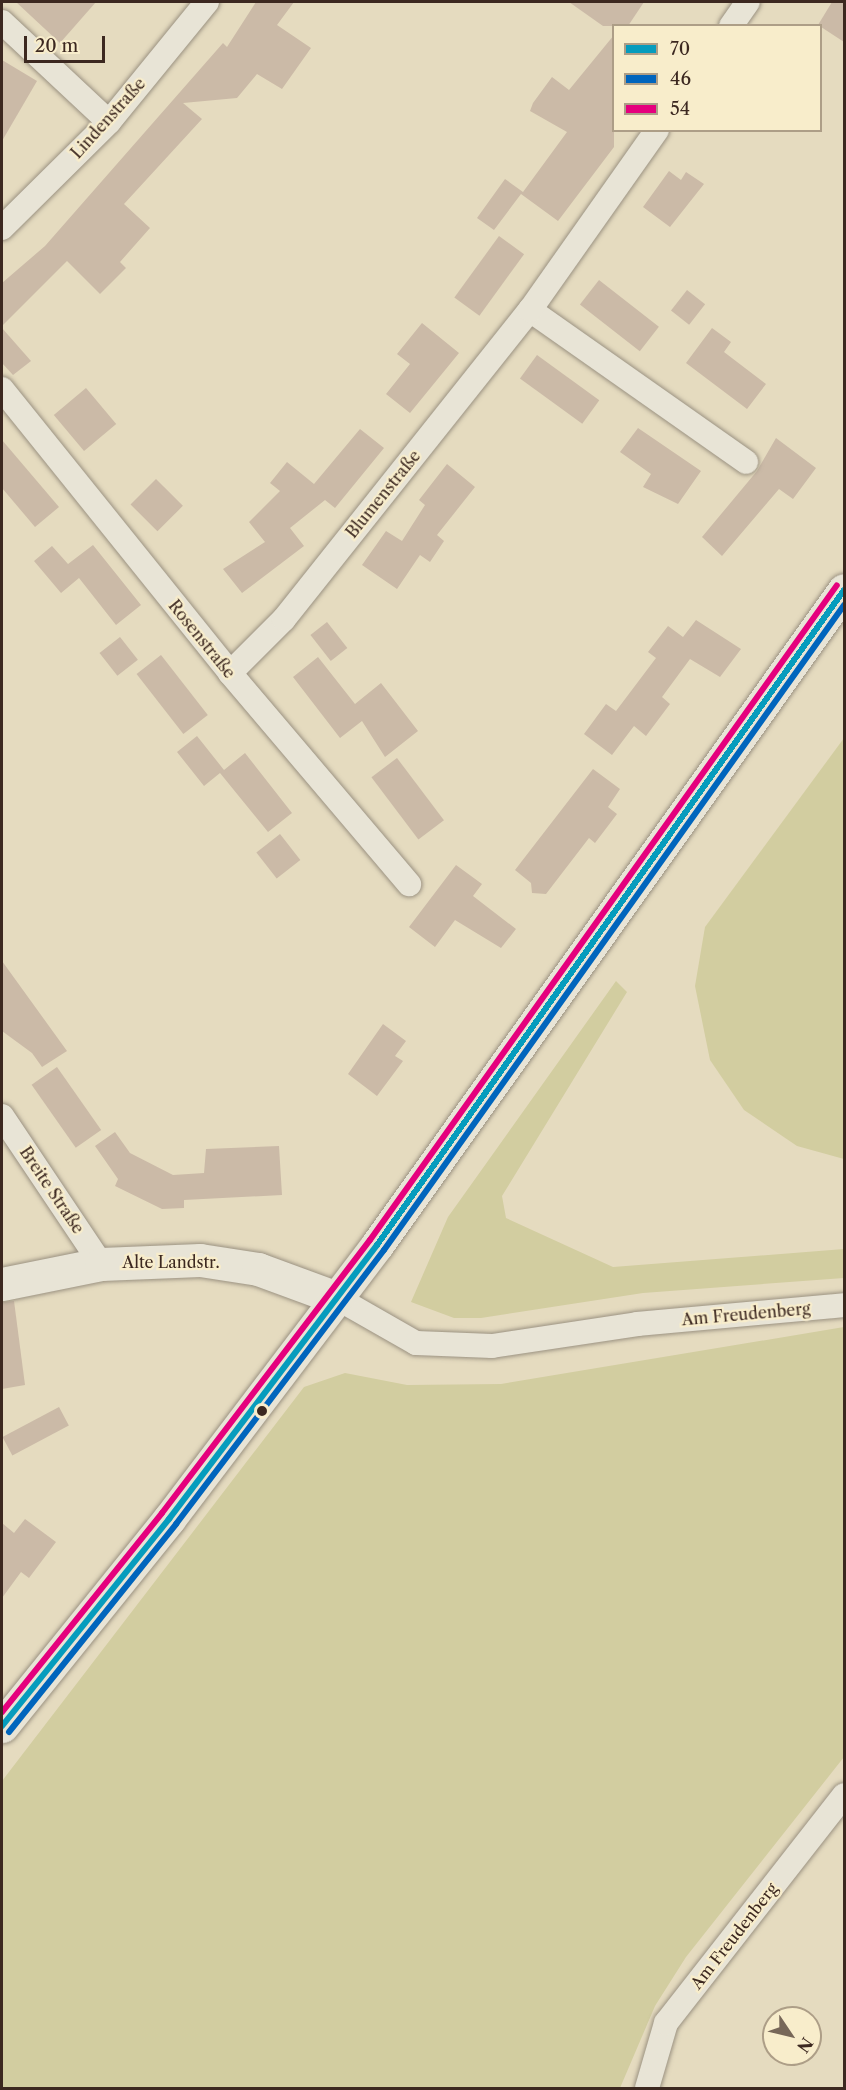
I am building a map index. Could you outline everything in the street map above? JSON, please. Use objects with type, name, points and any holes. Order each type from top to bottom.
[{"type":"street","name":"Lindenstraße","points":[[2,228],[109,122],[207,2]]},
{"type":"street","points":[[732,24],[748,2]]},
{"type":"street","points":[[2,22],[109,122]]},
{"type":"street","name":"Blumenstraße","points":[[230,673],[284,619],[530,310],[656,132]]},
{"type":"street","points":[[530,310],[746,462]]},
{"type":"street","name":"Rosenstraße","points":[[2,389],[230,673],[409,884]]},
{"type":"street","points":[[2,1726],[337,1298],[844,590]]},
{"type":"street","name":"Breite Straße","points":[[2,1116],[101,1264]]},
{"type":"street","name":"Alte Landstr.","points":[[2,1284],[101,1264],[227,1262],[337,1298]]},
{"type":"street","name":"Am Freudenberg","points":[[337,1298],[417,1343],[492,1346],[637,1324],[844,1305]]},
{"type":"street","name":"Am Freudenberg","points":[[647,2088],[666,2023],[844,1795]]},
{"type":"shaded area","points":[[844,738],[844,1159],[797,1146],[744,1110],[710,1060],[695,986],[705,927]]},
{"type":"shaded area","points":[[616,981],[627,992],[502,1196],[506,1218],[613,1267],[844,1249],[844,1278],[643,1293],[481,1318],[454,1318],[411,1302],[448,1217]]},
{"type":"shaded area","points":[[844,1327],[844,1757],[686,1957],[655,2006],[620,2088],[2,2088],[2,1781],[304,1387],[345,1373],[407,1385],[501,1384]]},
{"type":"building","points":[[16,2],[96,2],[60,43]]},
{"type":"building","points":[[256,2],[294,2],[277,25],[311,48],[282,89],[257,74],[237,98],[183,103],[202,119],[124,204],[150,228],[120,262],[126,268],[100,294],[67,261],[2,326],[2,283],[45,246],[223,43],[227,47]]},
{"type":"building","points":[[569,2],[644,2],[629,24],[603,26]]},
{"type":"building","points":[[832,2],[844,2],[844,42],[822,28],[822,24],[819,24]]},
{"type":"building","points":[[612,37],[614,147],[558,221],[521,194],[494,230],[477,218],[505,179],[523,192],[567,132],[530,111],[533,103],[552,77],[569,90]]},
{"type":"building","points":[[2,60],[37,81],[2,141]]},
{"type":"building","points":[[669,171],[681,180],[686,172],[704,184],[670,227],[643,207]]},
{"type":"building","points":[[499,236],[524,254],[479,316],[454,297]]},
{"type":"building","points":[[599,280],[659,327],[640,351],[580,304]]},
{"type":"building","points":[[687,290],[705,304],[689,325],[671,310]]},
{"type":"building","points":[[422,323],[459,353],[410,413],[386,394],[410,364],[397,354]]},
{"type":"building","points":[[2,328],[31,361],[13,375],[2,363]]},
{"type":"building","points":[[712,328],[731,342],[724,352],[766,384],[747,409],[686,363]]},
{"type":"building","points":[[537,355],[599,400],[582,424],[520,378]]},
{"type":"building","points":[[86,388],[116,424],[84,451],[54,415]]},
{"type":"building","points":[[638,428],[701,471],[678,504],[643,487],[651,474],[620,452]]},
{"type":"building","points":[[360,429],[384,448],[335,508],[325,500],[290,528],[304,546],[242,593],[223,569],[265,542],[249,522],[280,491],[270,483],[287,462],[314,484]]},
{"type":"building","points":[[776,438],[816,468],[793,499],[779,489],[722,556],[702,537],[757,471]]},
{"type":"building","points":[[2,440],[59,507],[35,527],[2,488]]},
{"type":"building","points":[[447,464],[475,487],[437,535],[444,541],[430,562],[420,555],[397,589],[362,565],[386,531],[402,541],[425,505],[419,500]]},
{"type":"building","points":[[156,479],[183,506],[157,531],[131,504]]},
{"type":"building","points":[[93,545],[141,605],[116,625],[79,578],[61,593],[34,561],[52,546],[68,564]]},
{"type":"building","points":[[696,620],[741,649],[720,677],[690,659],[662,697],[670,704],[646,736],[634,726],[612,755],[584,734],[606,704],[616,711],[656,658],[648,652],[668,626],[683,637]]},
{"type":"building","points":[[327,622],[347,648],[331,661],[310,635]]},
{"type":"building","points":[[120,637],[138,660],[117,676],[100,653]]},
{"type":"building","points":[[161,655],[208,715],[183,734],[137,674]]},
{"type":"building","points":[[318,657],[355,704],[381,683],[418,731],[385,757],[362,721],[340,738],[293,677]]},
{"type":"building","points":[[197,736],[224,770],[245,753],[292,813],[268,832],[220,773],[204,786],[177,752]]},
{"type":"building","points":[[397,758],[444,820],[418,840],[371,777]]},
{"type":"building","points":[[593,769],[620,789],[608,807],[617,814],[595,843],[589,838],[546,894],[532,893],[531,883],[515,870]]},
{"type":"building","points":[[280,834],[300,860],[277,878],[256,852]]},
{"type":"building","points":[[456,865],[482,884],[473,896],[516,929],[501,948],[455,920],[435,947],[409,927]]},
{"type":"building","points":[[2,961],[67,1051],[42,1067],[32,1053],[2,1031]]},
{"type":"building","points":[[383,1024],[406,1041],[395,1056],[403,1061],[377,1096],[348,1074]]},
{"type":"building","points":[[57,1067],[101,1130],[76,1148],[32,1085]]},
{"type":"building","points":[[115,1132],[130,1153],[173,1175],[204,1173],[206,1149],[279,1146],[282,1195],[184,1200],[184,1208],[162,1209],[115,1186],[118,1179],[95,1146]]},
{"type":"building","points":[[14,1301],[25,1385],[2,1389],[2,1302]]},
{"type":"building","points":[[59,1407],[69,1426],[12,1456],[2,1437]]},
{"type":"building","points":[[25,1519],[56,1542],[29,1578],[21,1572],[2,1598],[2,1523],[14,1533]]},
{"type":"transit line","name":"54","points":[[2,1712],[162,1513],[370,1240],[837,585]]},
{"type":"transit line","name":"70","points":[[2,1726],[169,1519],[377,1245],[844,590]]},
{"type":"transit line","name":"46","points":[[9,1732],[176,1524],[384,1250],[844,605]]}]
